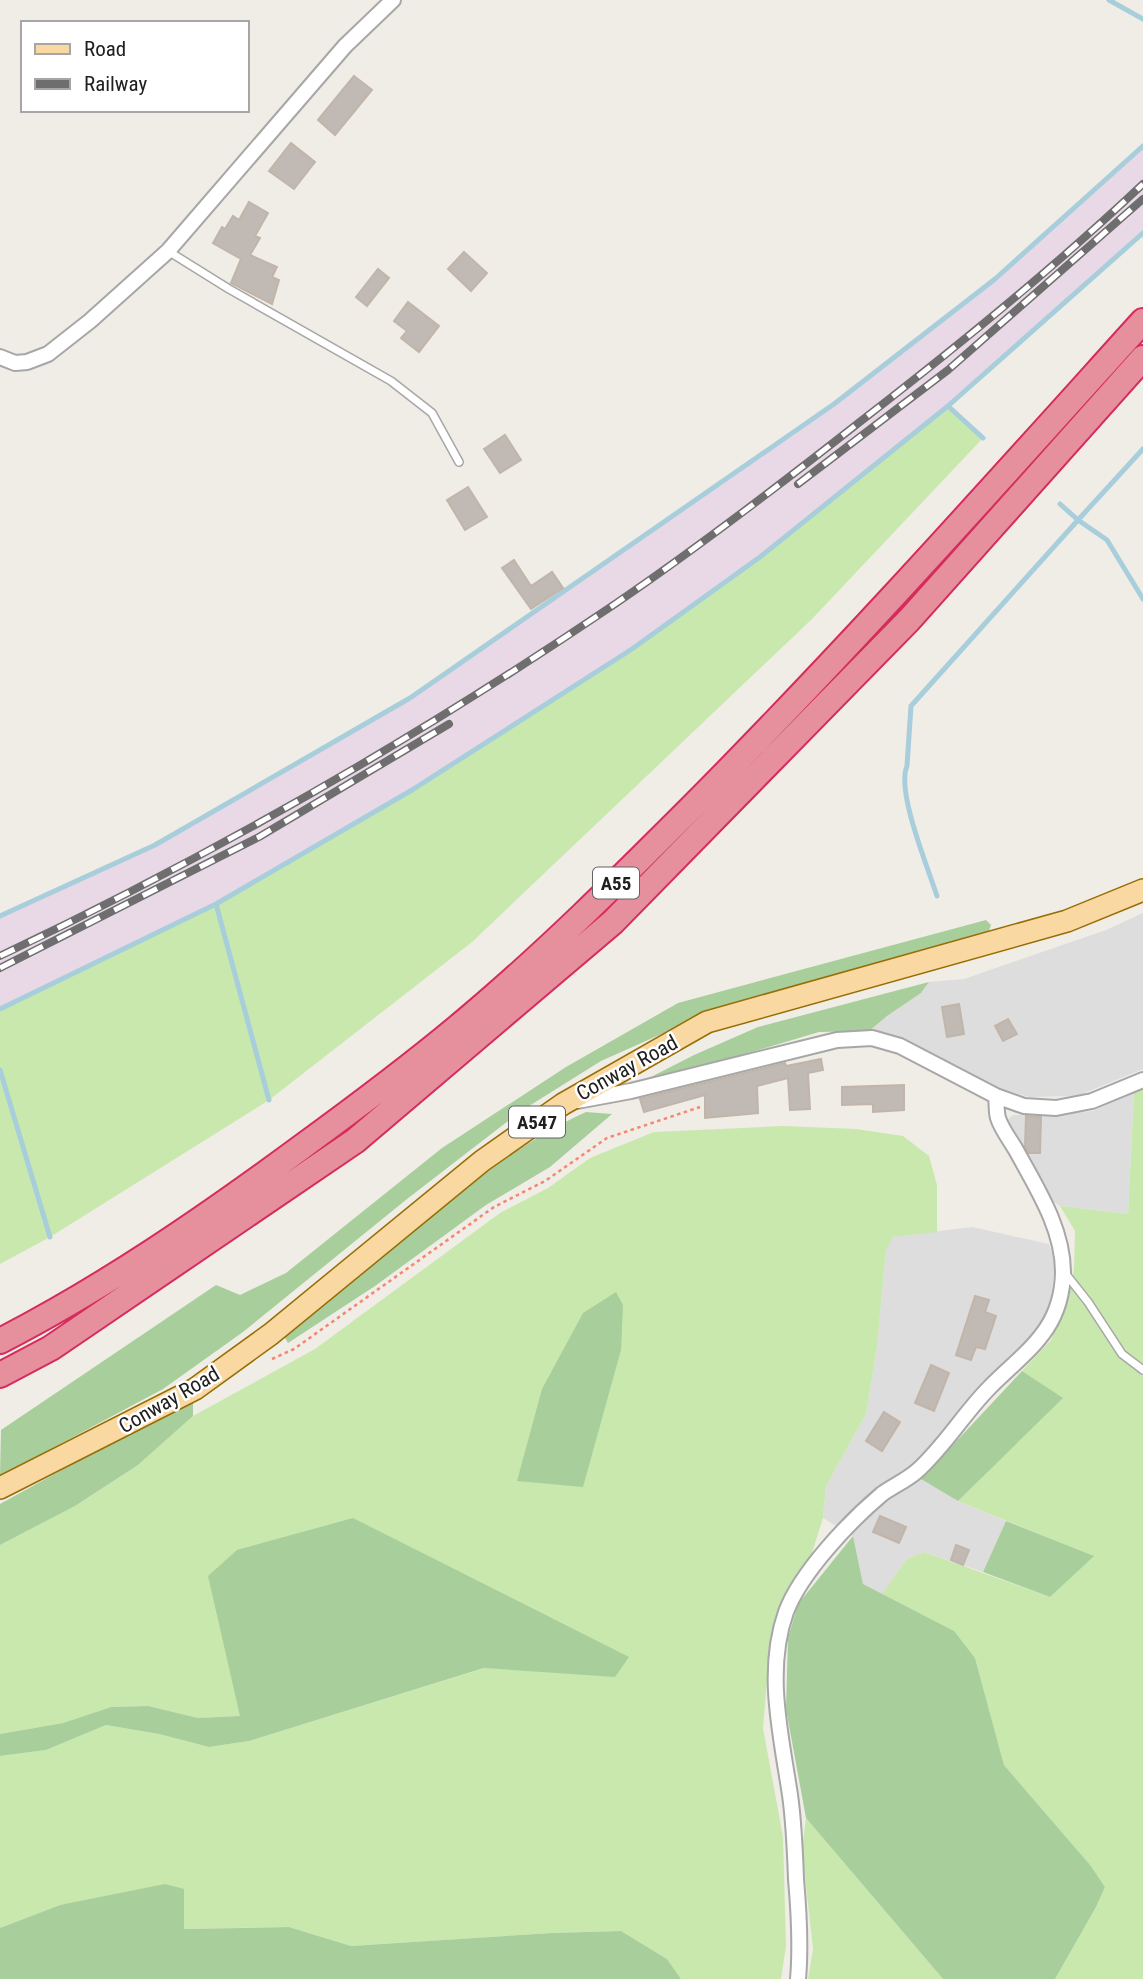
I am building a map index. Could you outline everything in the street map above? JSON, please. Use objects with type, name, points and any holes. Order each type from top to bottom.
[{"type":"highway","name":"A55","points":[[0,1341],[143,1258],[256,1181],[382,1088],[550,947],[796,702],[1143,321]]},
{"type":"highway","name":"A55","points":[[0,1375],[51,1348],[355,1142],[613,922],[909,620],[1143,358]]},
{"type":"main road","name":"Conway Road","points":[[0,1488],[195,1389],[271,1334],[482,1161],[563,1104],[707,1022],[1068,921],[1143,890]]},
{"type":"street","points":[[0,357],[15,363],[27,362],[48,354],[90,321],[168,251],[345,46],[393,0]]},
{"type":"street","points":[[563,1104],[631,1091],[837,1040],[872,1038],[900,1046],[996,1097],[1024,1106],[1056,1108],[1092,1101],[1143,1080]]},
{"type":"street","points":[[798,1979],[801,1948],[793,1818],[776,1708],[776,1670],[786,1612],[810,1572],[853,1519],[885,1492],[916,1472],[945,1443],[988,1388],[1031,1350],[1050,1326],[1060,1302],[1063,1270],[1056,1230],[1036,1186],[998,1119],[996,1097]]},
{"type":"lane","points":[[168,251],[229,289],[391,381],[432,413],[459,462]]},
{"type":"lane","points":[[1063,1270],[1122,1354],[1143,1370]]},
{"type":"path","points":[[262,1363],[294,1349],[494,1207],[545,1181],[607,1138],[700,1107]]},
{"type":"shaded area","points":[[1143,146],[1143,233],[948,406],[760,557],[632,649],[412,790],[216,904],[0,1009],[0,916],[155,845],[410,698],[834,404],[995,279]]},
{"type":"shaded area","points":[[1143,913],[1143,1069],[1077,1096],[1029,1097],[990,1085],[891,1035],[869,1031],[921,993],[929,982],[964,979],[1106,930]]},
{"type":"shaded area","points":[[1134,1093],[1128,1214],[1060,1206],[1049,1199],[1006,1121],[1013,1115],[1057,1115],[1093,1111]]},
{"type":"shaded area","points":[[972,1227],[1049,1244],[1055,1263],[1050,1304],[1043,1322],[1029,1343],[989,1377],[923,1455],[907,1469],[958,1501],[1006,1521],[983,1572],[924,1552],[906,1560],[882,1594],[863,1584],[853,1536],[823,1518],[826,1486],[866,1414],[877,1347],[886,1250],[892,1237]]},
{"type":"green space","points":[[948,406],[983,438],[812,619],[472,942],[269,1100],[50,1237],[0,1264],[0,1009],[216,904],[413,790],[632,649],[760,557]]},
{"type":"green space","points":[[986,920],[991,925],[989,931],[704,1015],[601,1061],[521,1111],[243,1332],[163,1389],[0,1476],[1,1430],[216,1285],[240,1295],[286,1273],[442,1148],[566,1067],[678,1003]]},
{"type":"green space","points":[[929,982],[921,993],[869,1031],[819,1032],[688,1071],[647,1079],[758,1027]]},
{"type":"green space","points":[[1143,1089],[1143,1979],[1055,1979],[1105,1887],[1091,1866],[1004,1765],[975,1658],[952,1630],[882,1594],[906,1560],[924,1552],[1050,1597],[1093,1556],[958,1501],[1062,1398],[1022,1371],[1051,1340],[1064,1310],[1074,1269],[1075,1231],[1060,1206],[1128,1214],[1134,1093]]},
{"type":"green space","points":[[586,1112],[612,1114],[550,1167],[486,1205],[375,1286],[288,1343],[284,1336],[452,1199],[526,1145]]},
{"type":"green space","points":[[783,1126],[856,1129],[903,1136],[929,1156],[937,1185],[937,1232],[893,1237],[886,1250],[877,1347],[866,1414],[826,1486],[823,1518],[811,1556],[782,1603],[770,1645],[763,1728],[783,1837],[786,1946],[781,1979],[681,1979],[667,1959],[621,1931],[351,1946],[289,1927],[183,1929],[184,1889],[60,1905],[0,1928],[0,1756],[46,1750],[106,1725],[159,1734],[209,1747],[249,1741],[485,1668],[615,1676],[353,1518],[241,1716],[198,1718],[148,1706],[111,1707],[63,1723],[0,1734],[0,1545],[75,1506],[138,1465],[193,1416],[315,1349],[500,1213],[548,1188],[590,1158],[654,1132]]},
{"type":"green space","points":[[616,1292],[623,1305],[621,1350],[583,1487],[517,1481],[542,1389],[583,1313]]},
{"type":"green space","points":[[1022,1371],[1063,1398],[958,1501],[921,1479]]},
{"type":"green space","points":[[193,1402],[193,1416],[138,1465],[75,1506],[0,1545],[0,1504]]},
{"type":"green space","points":[[353,1518],[629,1657],[615,1677],[484,1668],[249,1741],[209,1747],[159,1734],[106,1725],[46,1750],[0,1756],[0,1734],[63,1723],[111,1707],[148,1706],[198,1718],[240,1716],[208,1576],[237,1550]]},
{"type":"green space","points":[[1006,1521],[1094,1556],[1050,1597],[983,1572]]},
{"type":"green space","points":[[853,1536],[863,1584],[954,1631],[975,1658],[1004,1765],[1091,1866],[1105,1887],[1055,1979],[943,1979],[806,1818],[786,1709],[788,1638],[798,1604]]},
{"type":"green space","points":[[806,1818],[943,1979],[808,1979],[813,1949],[802,1849]]},
{"type":"green space","points":[[165,1884],[184,1889],[184,1929],[289,1927],[351,1946],[621,1931],[667,1959],[681,1979],[0,1979],[0,1928],[60,1905]]},
{"type":"building","points":[[354,76],[372,90],[335,135],[318,120]]},
{"type":"building","points":[[291,143],[315,162],[294,189],[269,171]]},
{"type":"building","points":[[249,202],[268,213],[255,236],[260,238],[250,255],[277,267],[272,277],[279,280],[272,304],[231,283],[241,259],[213,243],[222,227],[225,229],[233,216],[239,220]]},
{"type":"building","points":[[464,252],[487,273],[471,291],[448,269]]},
{"type":"building","points":[[378,269],[389,278],[367,306],[356,297]]},
{"type":"building","points":[[408,302],[439,326],[419,352],[401,338],[407,331],[394,321]]},
{"type":"building","points":[[505,435],[521,460],[500,473],[484,449]]},
{"type":"building","points":[[468,487],[487,517],[465,530],[447,500]]},
{"type":"building","points":[[514,560],[531,586],[552,572],[563,588],[531,609],[502,568]]},
{"type":"building","points":[[959,1004],[964,1034],[947,1037],[942,1007]]},
{"type":"building","points":[[1008,1019],[1017,1034],[1003,1041],[995,1026]]},
{"type":"building","points":[[821,1059],[823,1070],[808,1073],[810,1109],[790,1110],[788,1078],[757,1086],[758,1113],[705,1118],[705,1095],[644,1112],[640,1099],[785,1063],[786,1066]]},
{"type":"building","points":[[904,1085],[904,1110],[873,1112],[873,1104],[842,1105],[842,1087]]},
{"type":"building","points":[[1026,1116],[1041,1117],[1040,1153],[1028,1153],[1025,1147]]},
{"type":"building","points":[[975,1296],[989,1300],[985,1312],[996,1316],[985,1349],[976,1347],[971,1360],[956,1355]]},
{"type":"building","points":[[931,1365],[949,1373],[934,1411],[915,1403]]},
{"type":"building","points":[[884,1412],[900,1422],[882,1451],[866,1441]]},
{"type":"building","points":[[880,1516],[906,1527],[899,1543],[873,1532]]},
{"type":"building","points":[[956,1545],[969,1550],[963,1565],[951,1560]]},
{"type":"waterway","points":[[1109,0],[1143,19]]},
{"type":"waterway","points":[[0,916],[155,845],[410,698],[834,404],[995,279],[1143,146]]},
{"type":"waterway","points":[[0,1009],[216,904],[412,790],[632,649],[760,557],[948,406],[1143,233]]},
{"type":"waterway","points":[[948,406],[983,438]]},
{"type":"waterway","points":[[1060,504],[1078,520],[1143,449]]},
{"type":"waterway","points":[[937,896],[909,811],[906,793],[911,706],[1078,520],[1107,540],[1143,599]]},
{"type":"waterway","points":[[216,904],[269,1100]]},
{"type":"waterway","points":[[0,1070],[50,1237]]},
{"type":"railway","points":[[0,956],[159,877],[314,792],[467,700],[615,604],[801,468],[933,364],[1005,306],[1143,184]]},
{"type":"railway","points":[[798,484],[948,370],[1143,199]]},
{"type":"railway","points":[[0,968],[259,837],[449,724]]}]
